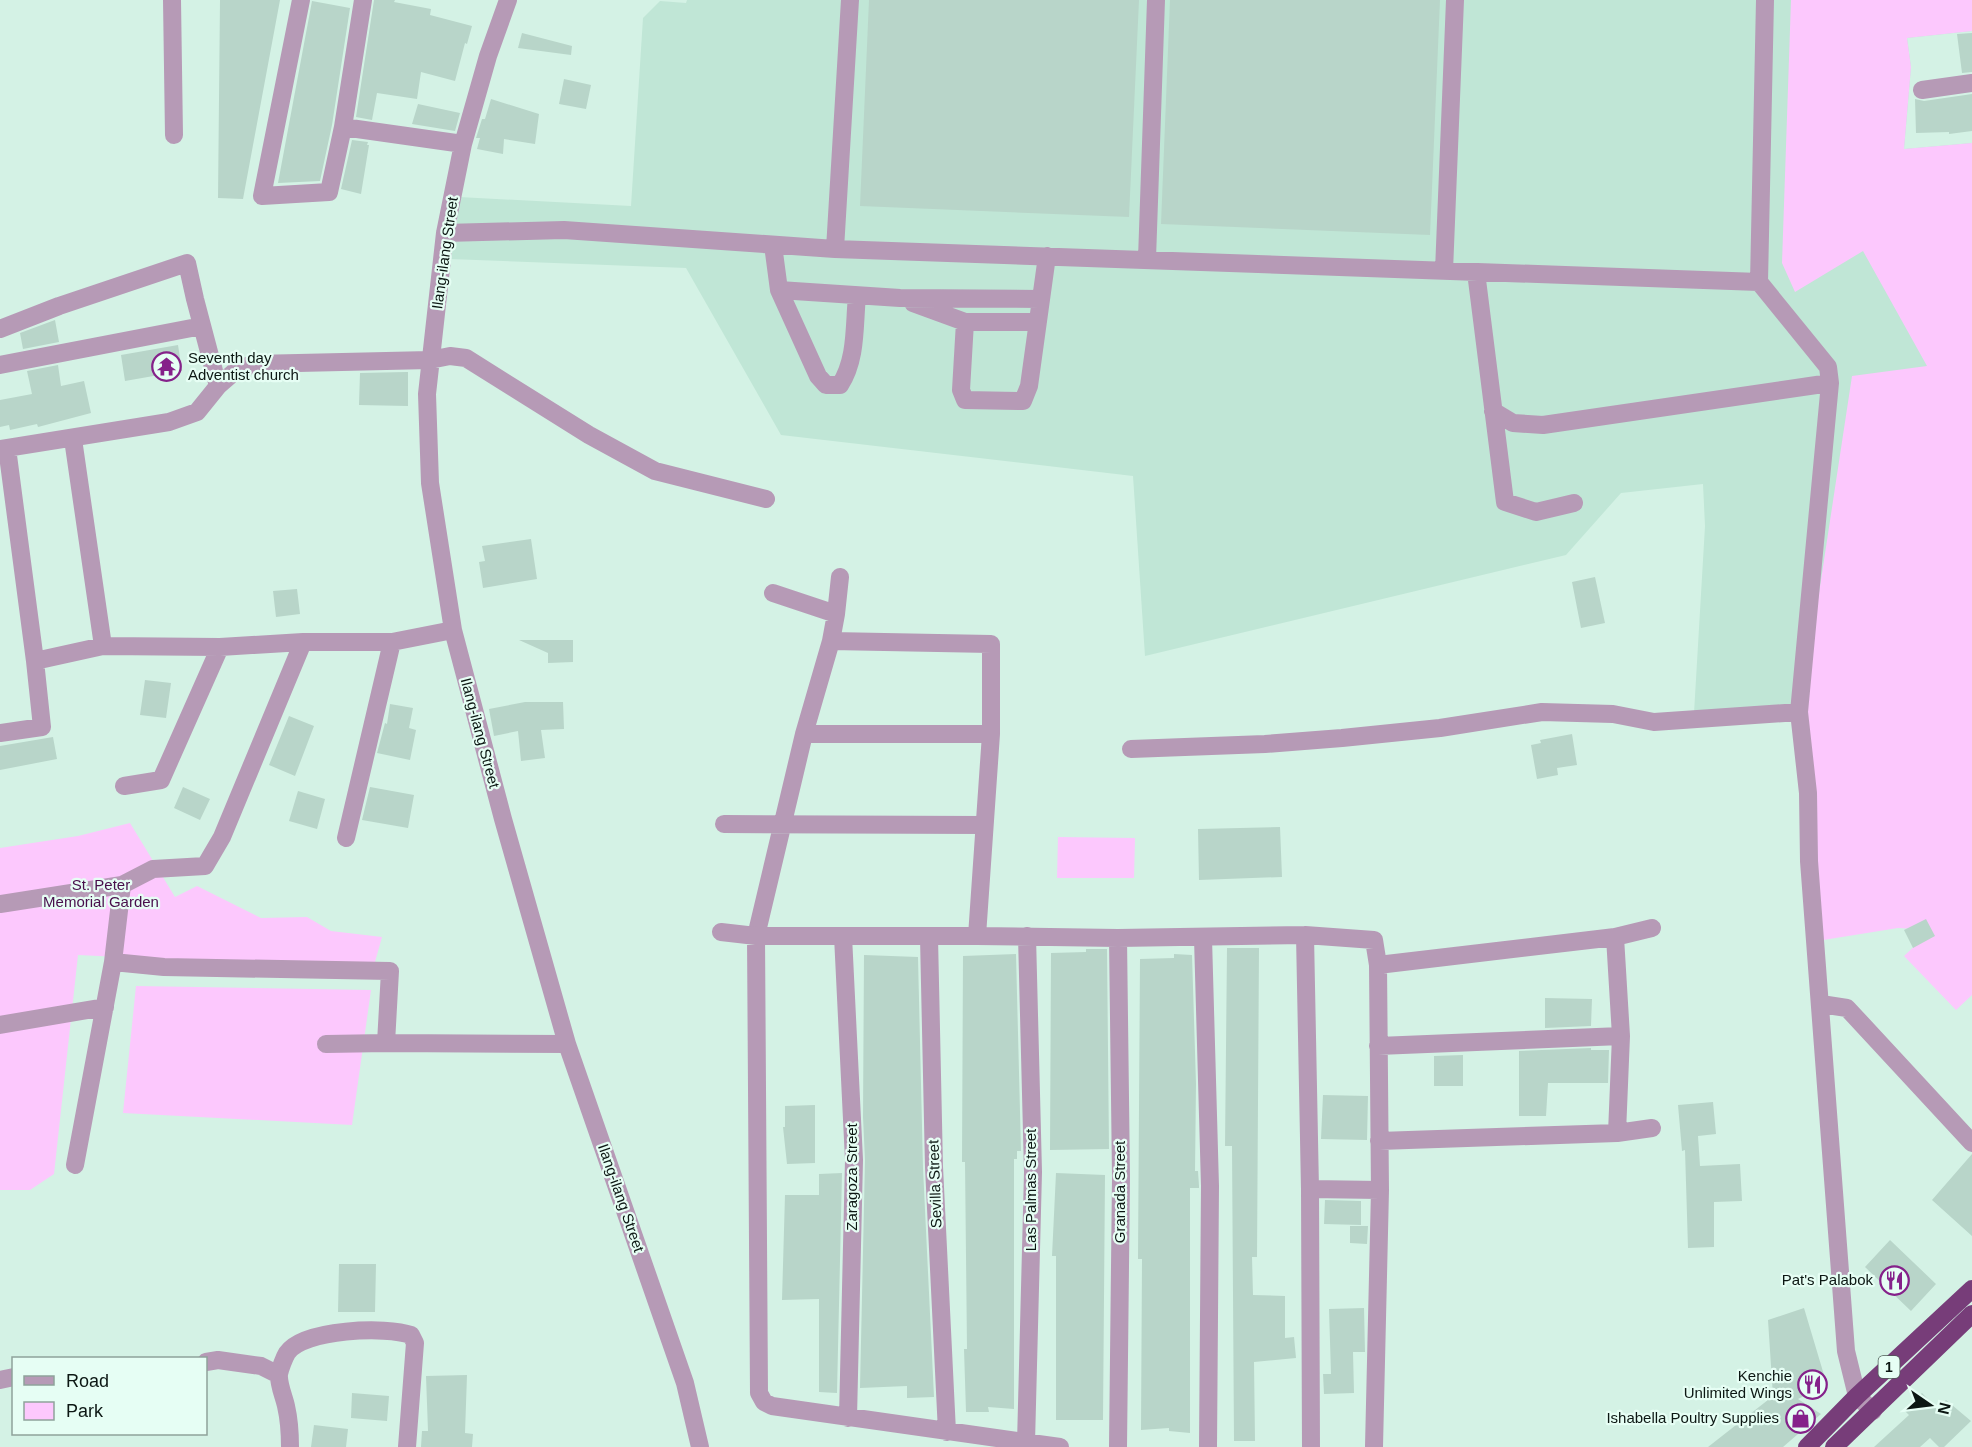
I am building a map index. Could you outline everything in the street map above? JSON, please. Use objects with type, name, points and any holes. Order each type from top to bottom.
[{"type":"highway","name":"1","points":[[1807,1447],[1857,1396],[1972,1289]]},
{"type":"highway","name":"1","points":[[1834,1447],[1972,1314]]},
{"type":"street","points":[[172,0],[174,135]]},
{"type":"street","points":[[302,0],[262,196],[329,192],[343,127],[363,0]]},
{"type":"street","name":"Ilang-ilang Street","points":[[508,0],[488,56],[464,144],[445,233],[427,394],[430,483],[453,630],[503,819],[567,1044],[685,1383],[700,1447]]},
{"type":"street","points":[[835,249],[850,0]]},
{"type":"street","points":[[1147,259],[1156,0]]},
{"type":"street","points":[[1444,271],[1455,0]]},
{"type":"street","points":[[1765,0],[1759,282],[1828,367],[1830,383],[1799,712],[1808,793],[1809,861],[1846,1351],[1857,1396],[1873,1411]]},
{"type":"street","points":[[1922,90],[1972,83]]},
{"type":"street","points":[[343,127],[464,144]]},
{"type":"street","points":[[445,233],[564,230],[835,249],[1759,282]]},
{"type":"street","points":[[773,245],[778,290],[818,376],[826,385],[840,385],[848,373],[857,296]]},
{"type":"street","points":[[965,322],[961,390],[965,400],[1023,401],[1029,386],[1047,256]]},
{"type":"street","points":[[0,329],[187,262],[218,386]]},
{"type":"street","points":[[1476,272],[1505,502],[1536,512],[1574,503]]},
{"type":"street","points":[[778,290],[900,298],[1041,299]]},
{"type":"street","points":[[900,298],[965,322],[1038,322]]},
{"type":"street","points":[[0,365],[202,326]]},
{"type":"street","points":[[0,733],[42,727],[35,661],[3,449],[169,422],[197,412],[218,386],[233,373],[252,364],[430,360],[450,356],[466,358],[589,435],[655,471],[766,499]]},
{"type":"street","points":[[1494,411],[1513,423],[1543,425],[1830,383]]},
{"type":"street","points":[[73,439],[104,646]]},
{"type":"street","points":[[840,577],[831,641],[804,734],[756,936],[759,1393],[764,1402],[772,1406],[1060,1447]]},
{"type":"street","points":[[773,593],[836,614]]},
{"type":"street","points":[[35,661],[104,646],[220,647],[303,642],[392,642],[453,630]]},
{"type":"street","points":[[831,641],[990,644],[991,734],[977,936]]},
{"type":"street","points":[[0,904],[122,885],[153,869],[205,866],[222,837],[303,642]]},
{"type":"street","points":[[346,838],[392,642]]},
{"type":"street","points":[[124,786],[161,780],[220,647]]},
{"type":"street","points":[[1131,749],[1265,744],[1342,738],[1440,728],[1542,712],[1613,714],[1654,722],[1799,712]]},
{"type":"street","points":[[804,734],[991,734]]},
{"type":"street","points":[[724,824],[984,825]]},
{"type":"street","points":[[75,1165],[113,962],[122,885]]},
{"type":"street","points":[[1378,965],[1615,937],[1652,928]]},
{"type":"street","points":[[721,932],[756,936],[1119,938],[1305,935],[1374,940],[1378,965],[1380,1190],[1374,1447]]},
{"type":"street","points":[[1305,935],[1310,1189],[1311,1447]]},
{"type":"street","name":"Zaragoza Street","points":[[843,936],[854,1160],[848,1418]]},
{"type":"street","name":"Las Palmas Street","points":[[1026,1443],[1033,1172],[1027,936]]},
{"type":"street","name":"Sevilla Street","points":[[929,937],[934,1167],[947,1432]]},
{"type":"street","points":[[1615,937],[1621,1036],[1617,1132]]},
{"type":"street","name":"Granada Street","points":[[1118,1447],[1121,1177],[1119,938]]},
{"type":"street","points":[[1203,938],[1210,1186],[1208,1447]]},
{"type":"street","points":[[113,962],[164,967],[390,971],[386,1043]]},
{"type":"street","points":[[1821,1004],[1847,1008],[1972,1143]]},
{"type":"street","points":[[0,1025],[105,1007]]},
{"type":"street","points":[[1378,1046],[1621,1036]]},
{"type":"street","points":[[326,1044],[567,1044]]},
{"type":"street","points":[[1379,1141],[1617,1132],[1652,1128]]},
{"type":"street","points":[[1310,1189],[1380,1190]]},
{"type":"street","points":[[290,1447],[287,1409],[279,1376],[288,1352],[306,1340],[336,1332],[402,1332],[411,1335],[414,1343],[406,1447]]},
{"type":"street","points":[[207,1362],[218,1360],[261,1366],[279,1376]]},
{"type":"shaded area","points":[[687,0],[1972,0],[1972,31],[1907,38],[1911,67],[1904,149],[1972,143],[1972,364],[1802,705],[1694,713],[1705,526],[1703,484],[1621,493],[1566,555],[1145,656],[1133,476],[781,435],[686,268],[449,259],[459,197],[631,206],[643,18],[660,1],[686,3]]},
{"type":"green space","points":[[1791,0],[1972,0],[1972,31],[1907,38],[1911,67],[1904,149],[1972,143],[1972,995],[1956,1010],[1904,956],[1920,941],[1916,929],[1898,928],[1817,941],[1802,705],[1852,376],[1927,366],[1863,251],[1795,292],[1782,263]]},
{"type":"green space","name":"St. Peter Memorial Garden","points":[[130,823],[175,897],[197,886],[261,918],[307,917],[331,931],[382,937],[373,969],[78,955],[54,1174],[30,1190],[0,1190],[0,848],[78,836]]},
{"type":"green space","points":[[1058,837],[1135,838],[1134,878],[1057,878]]},
{"type":"green space","points":[[136,986],[371,990],[352,1125],[123,1113]]},
{"type":"building","points":[[220,0],[280,0],[243,199],[218,198]]},
{"type":"building","points":[[374,0],[395,0],[394,2],[431,9],[430,15],[472,26],[455,81],[421,72],[417,99],[377,93],[372,120],[356,117]]},
{"type":"building","points":[[869,0],[1139,0],[1129,217],[860,206]]},
{"type":"building","points":[[1170,0],[1440,0],[1430,235],[1161,224]]},
{"type":"building","points":[[312,1],[350,8],[332,125],[320,181],[278,183]]},
{"type":"building","points":[[522,33],[572,46],[571,55],[518,48]]},
{"type":"building","points":[[1972,33],[1972,72],[1962,73],[1957,34]]},
{"type":"building","points":[[564,79],[591,85],[586,109],[559,104]]},
{"type":"building","points":[[1972,94],[1972,131],[1949,134],[1949,132],[1916,133],[1915,99],[1924,101]]},
{"type":"building","points":[[491,99],[539,114],[535,144],[504,139],[503,154],[477,149],[480,138],[476,138]]},
{"type":"building","points":[[418,104],[460,113],[455,131],[412,124]]},
{"type":"building","points":[[352,140],[368,142],[367,145],[369,145],[361,194],[341,189]]},
{"type":"building","points":[[55,320],[59,342],[23,349],[20,333]]},
{"type":"building","points":[[178,345],[182,371],[125,381],[121,355]]},
{"type":"building","points":[[58,365],[61,386],[84,381],[91,413],[38,427],[37,424],[10,430],[9,425],[0,427],[0,400],[32,394],[27,371]]},
{"type":"building","points":[[408,372],[408,406],[359,405],[360,373]]},
{"type":"building","points":[[531,539],[537,579],[483,588],[479,562],[485,561],[482,546]]},
{"type":"building","points":[[1595,577],[1605,623],[1581,628],[1572,582]]},
{"type":"building","points":[[297,589],[300,614],[276,617],[273,591]]},
{"type":"building","points":[[519,640],[573,640],[573,662],[548,663],[548,653]]},
{"type":"building","points":[[145,680],[171,683],[166,718],[140,715]]},
{"type":"building","points":[[525,702],[563,702],[564,729],[541,730],[545,758],[521,761],[518,731],[494,736],[489,709]]},
{"type":"building","points":[[390,704],[413,708],[409,728],[416,730],[410,760],[377,753],[385,723],[387,724]]},
{"type":"building","points":[[289,716],[314,726],[295,776],[269,765]]},
{"type":"building","points":[[1572,734],[1577,765],[1557,768],[1558,775],[1537,779],[1531,745],[1541,743],[1540,740]]},
{"type":"building","points":[[53,737],[57,759],[0,770],[0,746]]},
{"type":"building","points":[[183,787],[210,799],[200,820],[174,808]]},
{"type":"building","points":[[370,787],[414,795],[408,828],[362,820]]},
{"type":"building","points":[[298,791],[325,799],[317,829],[289,821]]},
{"type":"building","points":[[1280,827],[1282,877],[1199,880],[1198,829]]},
{"type":"building","points":[[1926,919],[1935,936],[1913,948],[1904,930]]},
{"type":"building","points":[[1227,948],[1259,948],[1257,1257],[1252,1257],[1253,1295],[1285,1296],[1285,1338],[1294,1337],[1296,1358],[1254,1362],[1255,1441],[1234,1441],[1232,1146],[1225,1146]]},
{"type":"building","points":[[1086,949],[1107,949],[1109,1149],[1050,1150],[1051,953],[1086,952]]},
{"type":"building","points":[[1016,954],[1021,1151],[1017,1151],[1017,1159],[1014,1159],[1014,1409],[988,1407],[989,1412],[966,1412],[965,1162],[962,1162],[963,956]]},
{"type":"building","points":[[1174,954],[1192,955],[1196,1084],[1195,1171],[1198,1171],[1199,1188],[1190,1188],[1190,1433],[1169,1431],[1169,1428],[1141,1430],[1142,1259],[1138,1259],[1140,959],[1174,958]]},
{"type":"building","points":[[864,955],[918,957],[923,1168],[934,1397],[907,1398],[907,1386],[860,1388],[865,1160]]},
{"type":"building","points":[[1545,998],[1592,999],[1591,1026],[1545,1028]]},
{"type":"building","points":[[1591,1048],[1591,1050],[1609,1050],[1608,1083],[1548,1083],[1546,1116],[1519,1116],[1519,1051]]},
{"type":"building","points":[[1463,1055],[1463,1086],[1434,1086],[1434,1056]]},
{"type":"building","points":[[1323,1095],[1368,1096],[1367,1140],[1321,1139]]},
{"type":"building","points":[[1713,1102],[1716,1134],[1698,1136],[1700,1166],[1740,1164],[1742,1201],[1714,1202],[1714,1247],[1688,1248],[1685,1150],[1682,1151],[1678,1105]]},
{"type":"building","points":[[815,1105],[815,1163],[787,1164],[783,1127],[785,1127],[785,1106]]},
{"type":"building","points":[[1972,1154],[1972,1236],[1932,1200]]},
{"type":"building","points":[[842,1173],[837,1393],[819,1392],[819,1299],[782,1300],[785,1195],[819,1195],[819,1174]]},
{"type":"building","points":[[1056,1173],[1105,1175],[1103,1420],[1056,1420],[1056,1256],[1052,1256]]},
{"type":"building","points":[[1325,1200],[1361,1201],[1361,1225],[1324,1224]]},
{"type":"building","points":[[1350,1226],[1368,1226],[1367,1244],[1350,1243]]},
{"type":"building","points":[[1890,1240],[1936,1284],[1911,1311],[1865,1267]]},
{"type":"building","points":[[339,1264],[376,1264],[375,1312],[338,1312]]},
{"type":"building","points":[[1364,1308],[1365,1352],[1353,1352],[1354,1393],[1324,1394],[1323,1374],[1331,1374],[1329,1309]]},
{"type":"building","points":[[1804,1308],[1827,1385],[1798,1399],[1821,1414],[1783,1447],[1708,1447],[1773,1396],[1768,1320]]},
{"type":"building","points":[[467,1375],[465,1433],[473,1434],[472,1447],[421,1447],[422,1431],[428,1431],[426,1376]]},
{"type":"building","points":[[352,1393],[389,1396],[387,1421],[351,1418]]},
{"type":"building","points":[[1922,1393],[1937,1409],[1946,1400],[1971,1421],[1944,1447],[1939,1447],[1930,1438],[1920,1447],[1874,1447],[1909,1415],[1904,1410]]},
{"type":"building","points":[[314,1425],[348,1429],[346,1447],[311,1447]]},
{"type":"place","name":"Seventh day Adventist church","points":[[167,367]]},
{"type":"place","name":"Pat's Palabok","points":[[1894,1280]]},
{"type":"place","name":"Kenchie Unlimited Wings","points":[[1813,1385]]},
{"type":"place","name":"Ishabella Poultry Supplies","points":[[1800,1418]]}]
